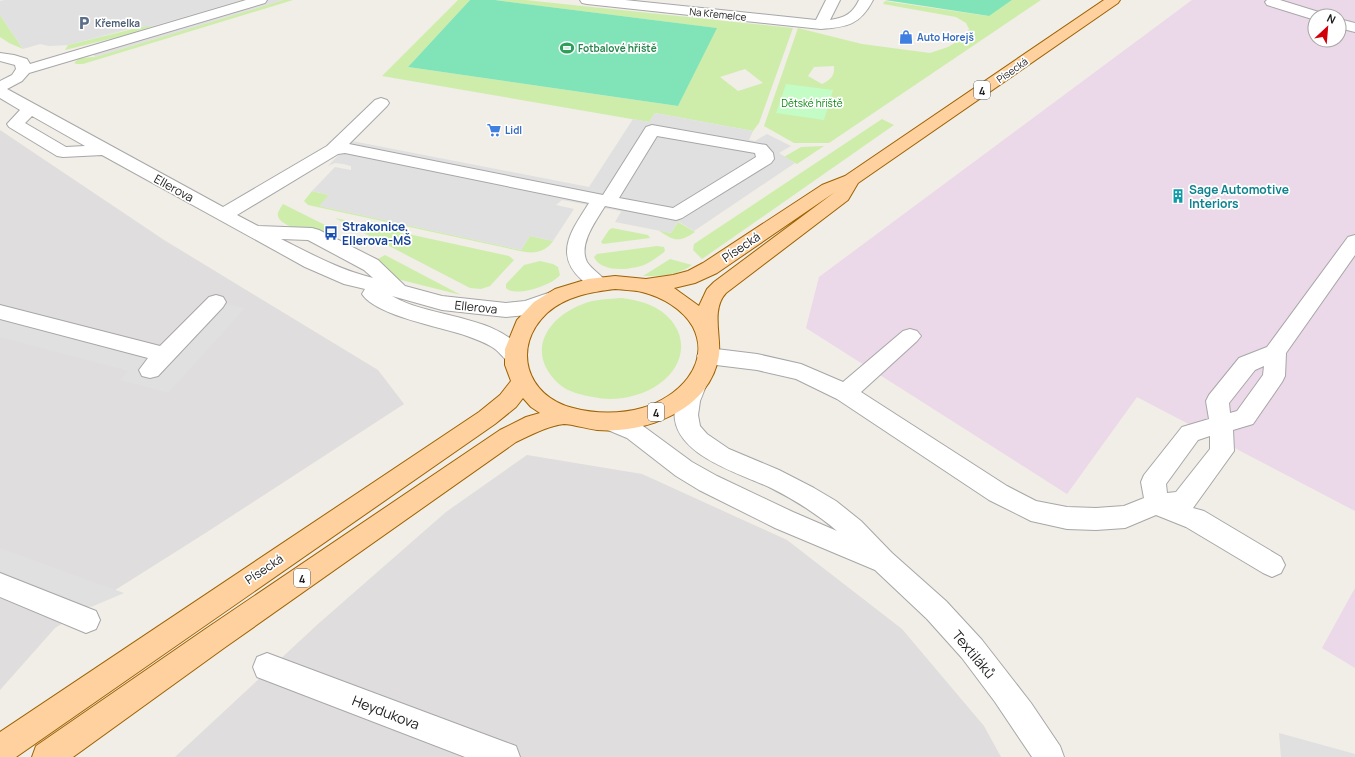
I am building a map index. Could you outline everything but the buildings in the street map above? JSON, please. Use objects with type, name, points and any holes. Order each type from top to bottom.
[{"type":"main road","name":"Písecká","points":[[645,285],[671,283],[692,278],[710,268],[828,189],[851,180],[1113,0]]},
{"type":"main road","name":"Písecká","points":[[708,347],[707,310],[714,293],[729,280],[842,196],[851,180]]},
{"type":"main road","name":"4","points":[[621,282],[645,285],[667,293],[686,304],[700,319],[708,347],[704,372],[695,386],[679,400],[659,411],[636,419],[611,422],[588,420],[566,415],[540,401],[522,382],[517,369],[515,356],[518,339],[525,323],[538,310],[554,298],[574,289],[597,284],[621,282]]},
{"type":"main road","name":"Písecká","points":[[0,750],[487,418],[508,401],[522,382]]},
{"type":"main road","name":"4","points":[[47,757],[214,639],[508,436],[534,424],[566,415]]},
{"type":"street","points":[[0,87],[17,78],[24,70],[260,0]]},
{"type":"street","name":"Na Křemelce","points":[[587,0],[821,25],[846,22],[857,17],[862,11],[866,0]]},
{"type":"street","points":[[821,25],[833,0]]},
{"type":"street","points":[[1272,2],[1307,13]]},
{"type":"street","points":[[0,57],[22,62],[24,70]]},
{"type":"street","name":"Ellerova","points":[[0,92],[253,232],[312,263],[351,279],[442,303],[506,310],[527,308],[554,298]]},
{"type":"street","points":[[223,215],[333,150],[381,103]]},
{"type":"street","points":[[333,150],[345,148],[604,201],[676,214],[765,159],[765,153],[760,149],[652,130],[604,201],[581,231],[575,254],[578,262],[597,284]]},
{"type":"street","points":[[253,232],[312,234],[371,265],[398,291]]},
{"type":"street","points":[[708,347],[757,362],[801,372],[845,393],[998,493],[1031,510],[1067,518],[1096,519],[1125,517],[1157,504],[1183,502],[1222,451],[1221,424],[1217,401],[1247,364],[1275,352],[1355,241]]},
{"type":"street","name":"Ellerova","points":[[351,279],[382,301],[423,317],[474,330],[500,342],[515,356]]},
{"type":"street","points":[[150,370],[216,302]]},
{"type":"street","points":[[0,312],[165,355]]},
{"type":"street","points":[[845,393],[910,336]]},
{"type":"street","points":[[1157,504],[1153,482],[1190,433],[1245,418],[1274,376],[1275,352]]},
{"type":"street","points":[[695,386],[687,402],[686,414],[688,424],[693,434],[699,441],[715,452],[790,486],[815,500],[837,516],[885,563]]},
{"type":"street","points":[[611,422],[635,432],[684,469],[708,483],[784,520],[885,563]]},
{"type":"street","points":[[1157,504],[1195,518],[1272,565]]},
{"type":"street","name":"Textiláků","points":[[885,563],[919,593],[961,637],[997,680],[1033,731],[1049,757]]},
{"type":"street","points":[[0,586],[86,620]]},
{"type":"street","name":"Heydukova","points":[[266,667],[505,757]]},
{"type":"shaded area","name":"Křemelka","points":[[242,0],[153,26],[137,27],[68,45],[49,46],[40,44],[23,49],[0,15],[0,1]]},
{"type":"shaded area","points":[[260,0],[283,0],[95,57],[90,50]]},
{"type":"shaded area","points":[[1192,0],[1355,0],[1355,511],[1137,397],[1067,494],[806,328],[819,277]]},
{"type":"shaded area","name":"Lidl","points":[[655,113],[753,131],[749,140],[755,141],[767,134],[791,146],[779,153],[795,163],[694,231],[679,222],[671,233],[615,222],[621,212],[620,211],[562,200],[556,205],[574,209],[553,241],[530,236],[521,250],[319,206],[329,195],[312,191],[335,167],[351,170],[351,166],[343,164],[335,163],[328,166],[352,141],[589,187],[633,119],[649,122]]},
{"type":"shaded area","points":[[0,130],[164,240],[378,370],[404,404],[207,532],[55,628],[0,690]]},
{"type":"shaded area","points":[[216,302],[245,308],[168,393],[120,380],[128,371],[0,337],[0,312],[165,355]]},
{"type":"shaded area","points":[[527,455],[642,474],[787,540],[902,629],[984,726],[1001,757],[175,757],[318,624],[446,512]]},
{"type":"shaded area","points":[[0,548],[124,593],[91,607],[0,571]]},
{"type":"shaded area","points":[[1355,588],[1355,668],[1322,648]]},
{"type":"shaded area","points":[[1279,733],[1355,754],[1355,757],[1281,757]]},
{"type":"green space","points":[[283,0],[293,0],[83,64],[74,63],[79,58],[95,57]]},
{"type":"green space","points":[[458,0],[470,0],[408,67],[678,106],[716,28],[495,0],[525,0],[793,28],[759,123],[753,131],[655,113],[649,122],[382,76]],"holes":[[[745,69],[763,83],[738,91],[720,77]]]},
{"type":"green space","name":"Fotbalové hřiště","points":[[470,0],[495,0],[717,28],[678,106],[408,67]]},
{"type":"green space","points":[[885,0],[1012,0],[989,16]]},
{"type":"green space","points":[[1012,0],[1041,0],[829,143],[794,143],[764,126],[798,28],[862,44],[930,53],[948,47],[966,36],[969,29],[966,23],[956,17],[883,4],[885,1],[988,16]],"holes":[[[834,66],[834,72],[831,77],[822,84],[808,76],[814,67]]]},
{"type":"green space","points":[[0,15],[23,49],[0,37]]},
{"type":"green space","points":[[145,26],[153,26],[122,36],[65,50],[68,45]]},
{"type":"green space","name":"Dětské hřiště","points":[[786,84],[833,90],[824,120],[776,113]]},
{"type":"green space","points":[[882,119],[894,125],[702,259],[693,250],[694,244]]},
{"type":"green space","points":[[824,146],[797,164],[784,157],[801,147]]},
{"type":"green space","points":[[312,191],[329,195],[320,206],[521,250],[530,236],[553,241],[546,248],[538,252],[520,251],[308,205],[304,201]]},
{"type":"green space","points":[[283,204],[329,227],[325,234],[289,226],[283,222],[279,218],[278,213]]},
{"type":"green space","points":[[335,218],[509,256],[514,260],[490,286],[481,289],[470,288]]},
{"type":"green space","points":[[678,222],[695,232],[685,238],[676,239],[658,230],[671,233]]},
{"type":"green space","points":[[612,228],[648,235],[650,238],[603,244],[601,242]]},
{"type":"green space","points":[[657,246],[664,247],[665,251],[647,264],[638,267],[624,269],[609,268],[603,266],[594,257],[597,254]]},
{"type":"green space","points":[[385,255],[461,295],[397,279],[376,260]]},
{"type":"green space","points":[[670,259],[692,265],[686,269],[674,273],[643,276]]},
{"type":"green space","points":[[540,261],[553,264],[558,267],[560,275],[550,283],[534,289],[517,292],[506,288],[506,284],[524,265]]},
{"type":"green space","points":[[622,298],[640,302],[656,308],[667,316],[675,325],[681,345],[680,356],[676,366],[669,375],[652,388],[636,395],[618,399],[579,394],[563,387],[549,372],[543,360],[542,349],[544,338],[550,327],[570,310],[583,304],[597,300]]},
{"type":"place","name":"Křemelka","points":[[84,23]]},
{"type":"place","name":"Auto Horejš","points":[[906,37]]},
{"type":"place","name":"Fotbalové hřiště","points":[[567,48]]},
{"type":"place","name":"Lidl","points":[[494,130]]},
{"type":"place","name":"Sage Automotive Interiors","points":[[1178,196]]},
{"type":"place","name":"Strakonice, Ellerova-MŠ","points":[[331,233]]}]
